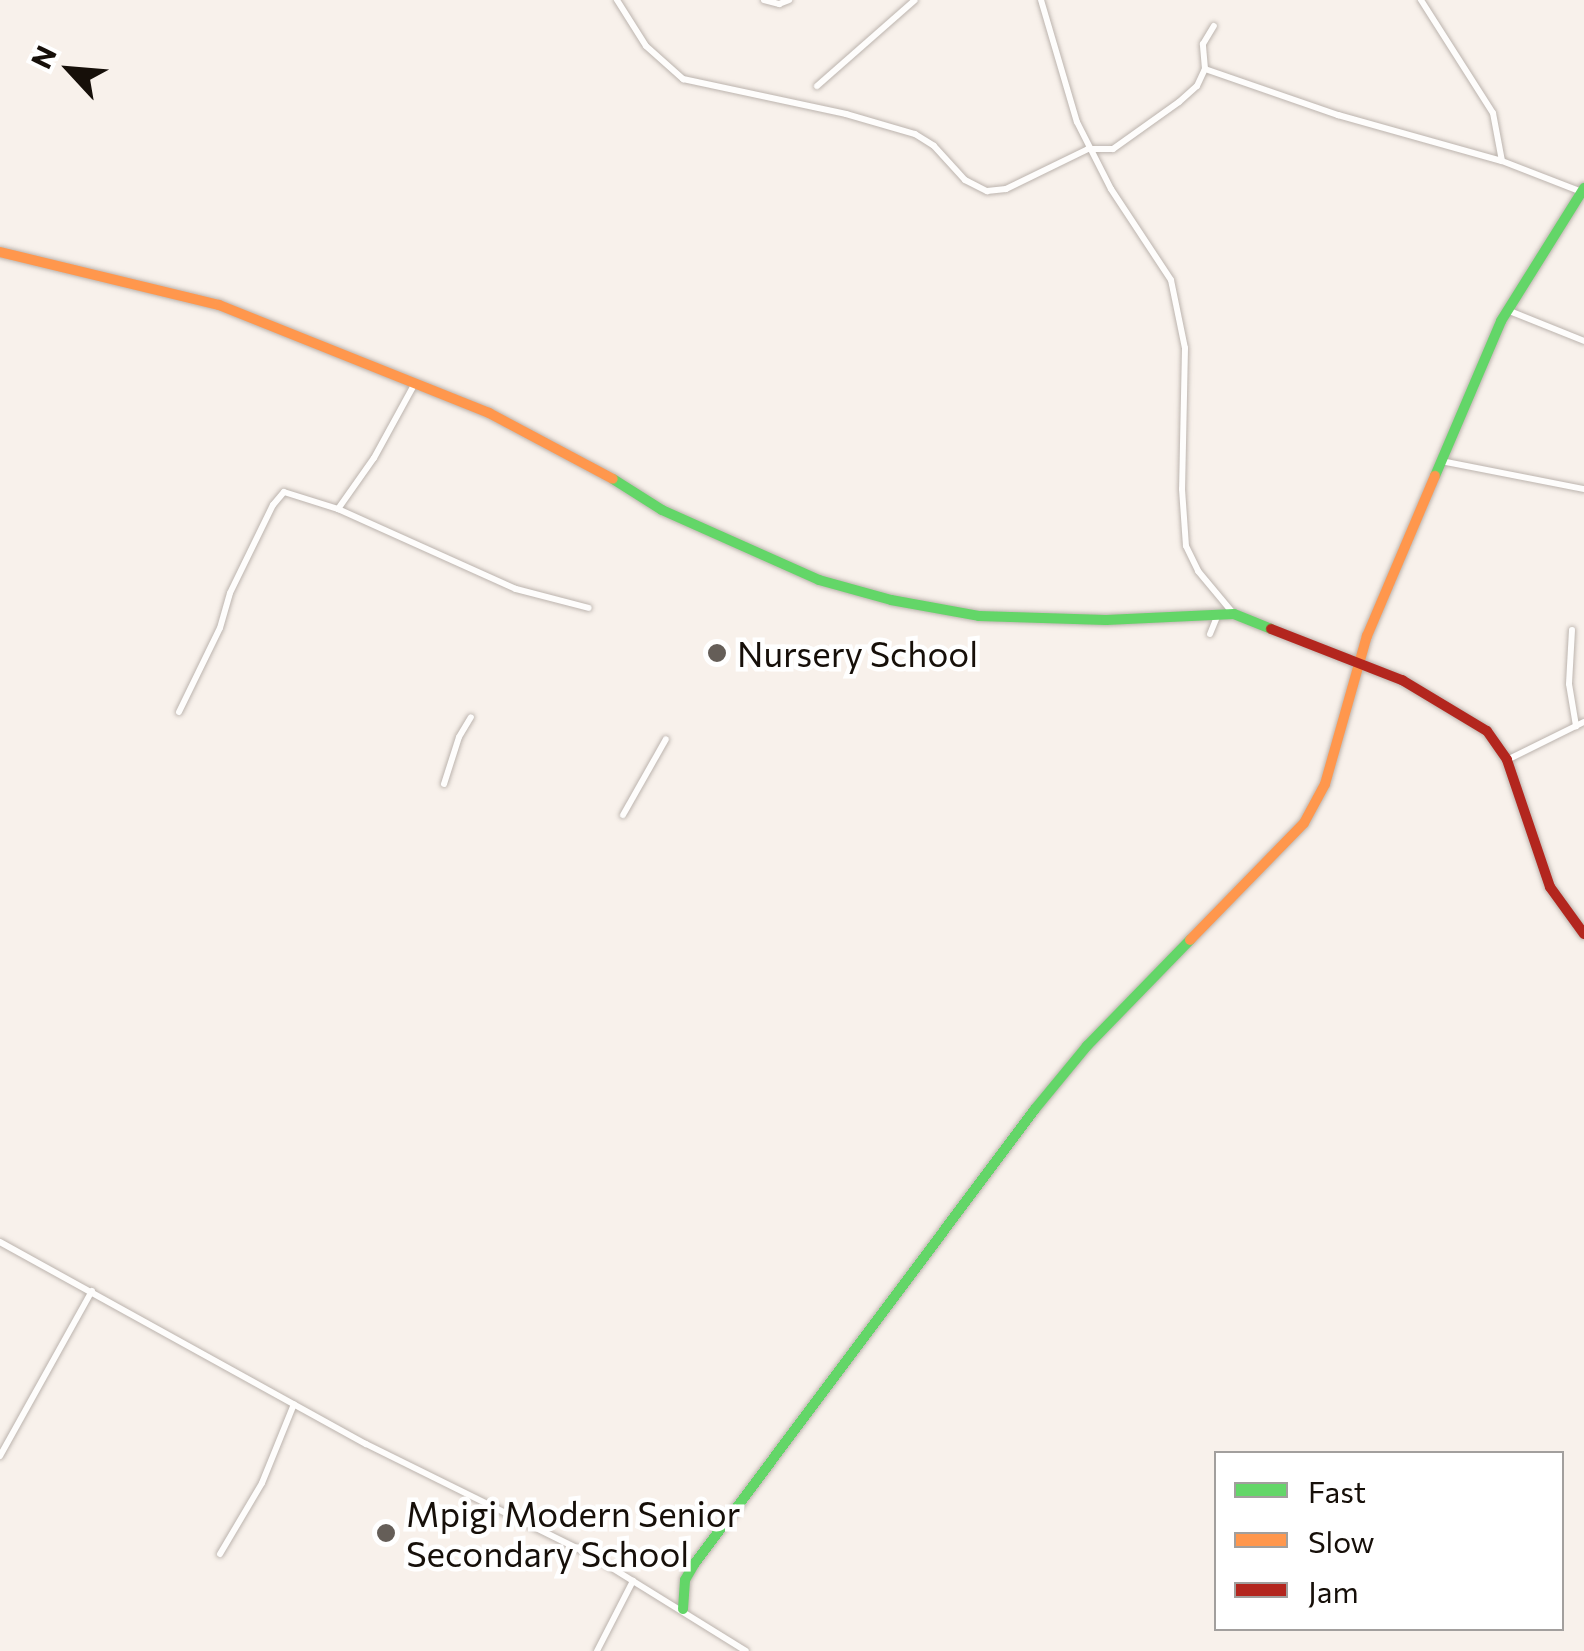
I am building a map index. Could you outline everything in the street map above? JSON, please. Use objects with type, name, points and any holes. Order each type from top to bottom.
[{"type":"street","points":[[617,0],[646,46],[683,79],[846,114],[915,134],[980,189],[1006,189],[1092,150],[1112,149],[1166,112],[1197,86],[1205,69],[1202,44],[1214,26]]},
{"type":"street","points":[[764,0],[779,4],[788,0]]},
{"type":"street","points":[[817,86],[915,0]]},
{"type":"street","points":[[1040,0],[1078,122],[1111,189],[1171,280],[1185,348],[1182,489],[1186,546],[1198,571],[1234,614]]},
{"type":"street","points":[[1420,0],[1493,113],[1502,161]]},
{"type":"street","points":[[683,1609],[685,1580],[695,1563],[1035,1109],[1087,1046],[1304,823],[1325,784],[1367,636],[1507,310],[1583,190],[1502,161],[1338,115],[1205,69]]},
{"type":"street","points":[[0,252],[219,305],[489,413],[584,461],[662,510],[819,580],[891,600],[1030,620],[1234,614],[1360,664],[1466,716],[1487,732],[1507,760],[1550,887],[1584,934]]},
{"type":"street","points":[[1507,310],[1584,341]]},
{"type":"street","points":[[338,509],[414,385]]},
{"type":"street","points":[[1441,461],[1584,489]]},
{"type":"street","points":[[179,712],[272,504],[284,492],[338,509],[516,589],[589,608]]},
{"type":"street","points":[[1210,634],[1217,616]]},
{"type":"street","points":[[1507,760],[1580,724],[1569,684],[1572,630]]},
{"type":"street","points":[[444,784],[459,737],[472,717]]},
{"type":"street","points":[[623,815],[666,740]]},
{"type":"street","points":[[0,1242],[294,1404],[633,1581],[746,1651]]},
{"type":"street","points":[[0,1456],[92,1291]]},
{"type":"street","points":[[220,1554],[262,1484],[294,1404]]},
{"type":"street","points":[[597,1651],[633,1581]]},
{"type":"traffic: fast","points":[[1435,476],[1501,321],[1584,188]]},
{"type":"traffic: fast","points":[[613,479],[662,510],[819,580],[891,600],[979,616],[1106,620],[1234,614],[1271,629]]},
{"type":"traffic: fast","points":[[683,1609],[685,1580],[695,1563],[1035,1109],[1087,1046],[1190,940]]},
{"type":"traffic: slow","points":[[0,252],[219,305],[489,413],[613,479]]},
{"type":"traffic: slow","points":[[1190,940],[1304,823],[1325,784],[1367,636],[1435,476]]},
{"type":"traffic: jam","points":[[1271,629],[1402,680],[1487,731],[1507,760],[1550,887],[1584,934]]},
{"type":"place","name":"Nursery School","points":[[717,653]]},
{"type":"place","name":"Mpigi Modern Senior Secondary School","points":[[386,1533]]}]
